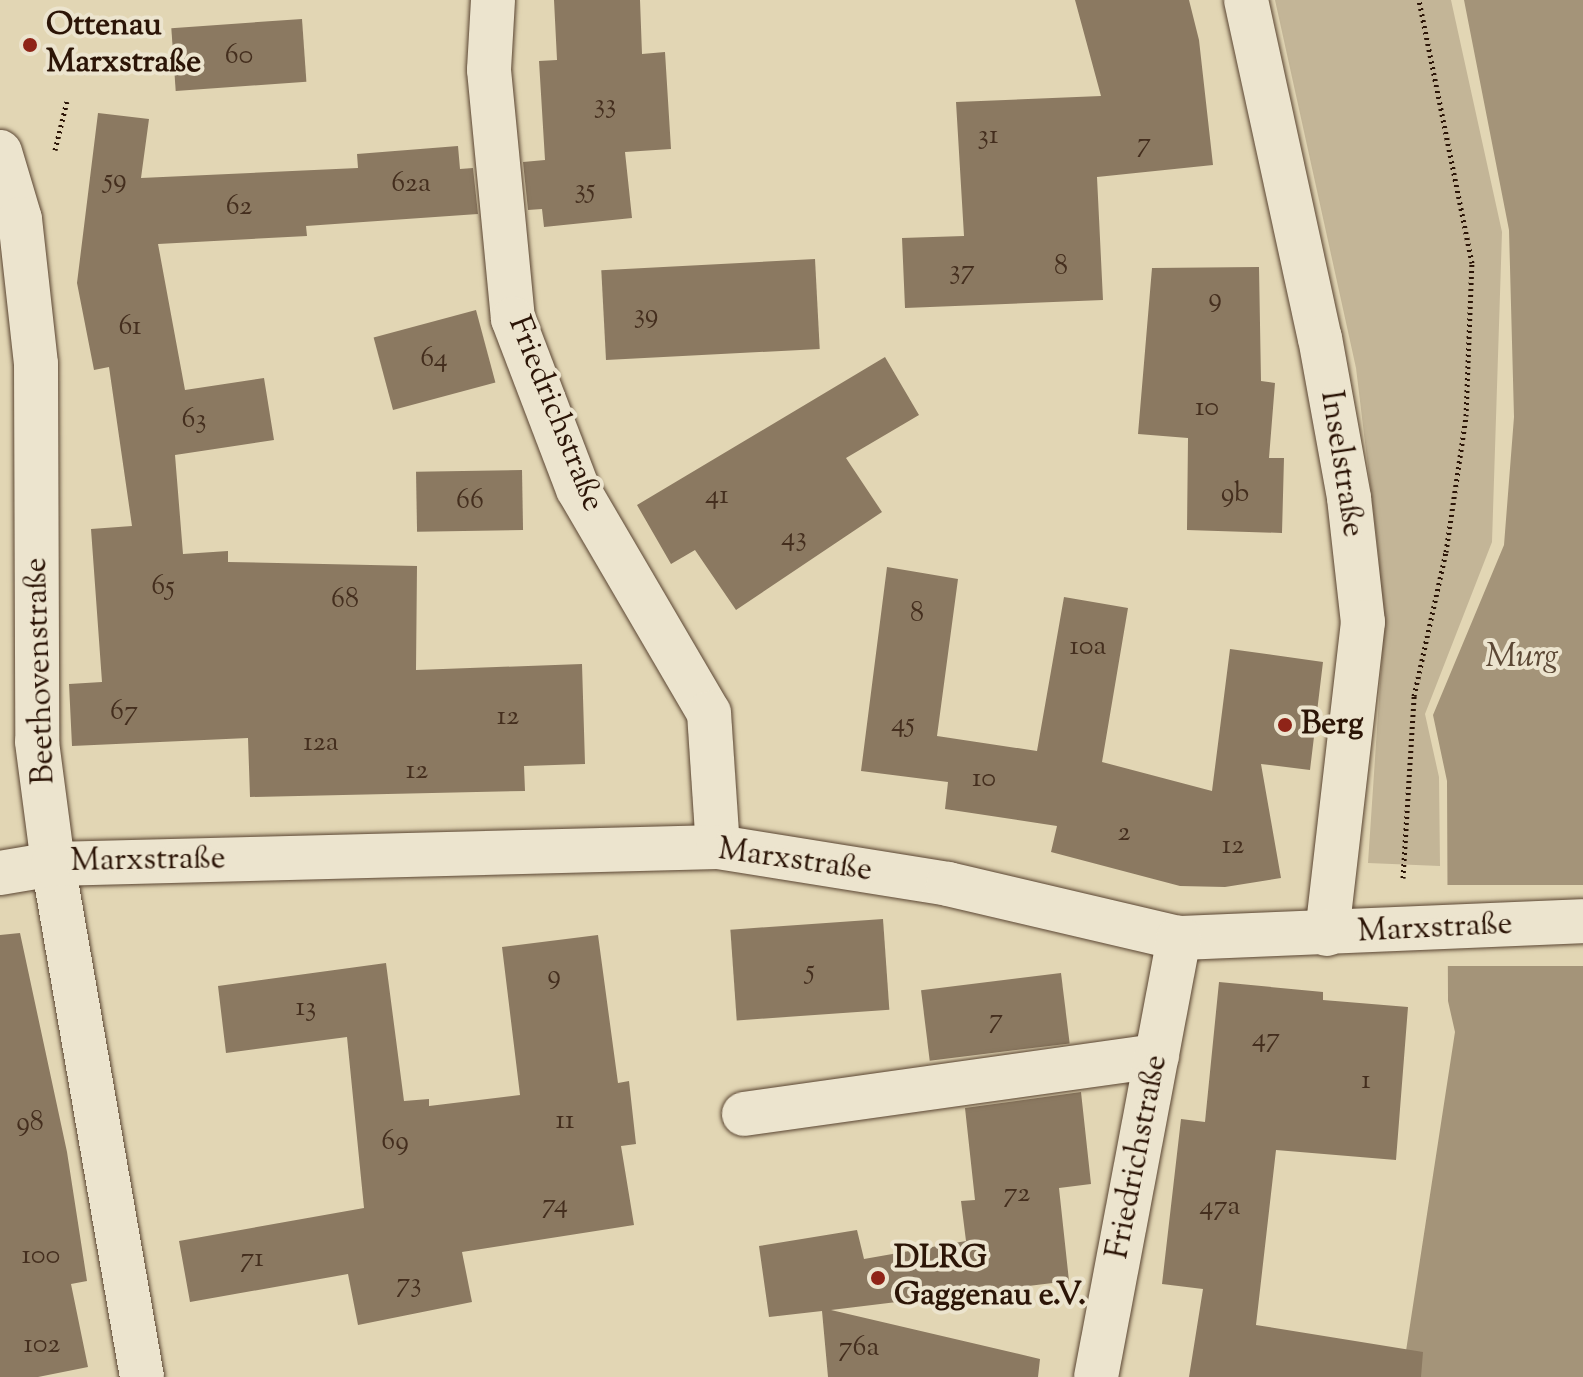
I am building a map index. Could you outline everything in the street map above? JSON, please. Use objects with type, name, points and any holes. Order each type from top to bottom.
[{"type":"street","name":"Friedrichstraße","points":[[493,0],[489,70],[513,319],[578,489],[709,713],[718,847]]},
{"type":"street","name":"Inselstraße","points":[[1246,0],[1320,338],[1349,498],[1363,622],[1327,934]]},
{"type":"street","name":"Beethovenstraße","points":[[0,152],[20,219],[36,364],[37,742],[53,864],[142,1377]]},
{"type":"street","name":"Marxstraße","points":[[0,873],[53,864],[718,847],[948,884],[1179,938],[1434,930],[1583,921]]},
{"type":"street","name":"Friedrichstraße","points":[[1096,1377],[1179,938]]},
{"type":"street","points":[[744,1114],[1157,1056]]},
{"type":"path","points":[[1403,853],[1414,696],[1446,552],[1466,416],[1472,263],[1419,0]]},
{"type":"shaded area","points":[[1275,0],[1451,0],[1502,232],[1492,542],[1425,714],[1439,777],[1440,866],[1368,863],[1383,639],[1379,558],[1356,368]]},
{"type":"water","name":"Murg","points":[[1464,0],[1583,0],[1583,1377],[1402,1377],[1455,1032],[1448,1001],[1447,781],[1433,715],[1504,545],[1514,417],[1509,230]]},
{"type":"pier","points":[[1444,885],[1583,885],[1583,966],[1444,966]]},
{"type":"building","points":[[554,0],[640,0],[642,54],[665,52],[671,149],[625,152],[632,218],[544,227],[542,209],[528,210],[523,162],[545,160],[539,61],[557,60]]},
{"type":"building","points":[[1075,0],[1189,0],[1199,40],[1213,165],[1097,177],[1103,300],[905,308],[902,238],[964,236],[956,102],[1101,96]]},
{"type":"building","points":[[302,19],[306,82],[176,91],[171,28]]},
{"type":"building","points":[[98,113],[149,119],[141,178],[358,168],[357,154],[458,146],[460,169],[473,168],[478,214],[306,226],[307,236],[158,244],[185,390],[264,378],[274,440],[175,455],[183,554],[228,551],[228,562],[417,566],[416,670],[582,664],[585,764],[524,766],[525,791],[250,797],[248,738],[72,746],[69,684],[102,682],[91,529],[132,526],[109,367],[94,370],[77,283]]},
{"type":"building","points":[[815,259],[820,349],[606,360],[601,270]]},
{"type":"building","points":[[1259,267],[1261,381],[1275,383],[1269,458],[1284,458],[1282,533],[1187,530],[1188,438],[1138,434],[1152,268]]},
{"type":"building","points":[[476,310],[495,382],[393,410],[374,337]]},
{"type":"building","points":[[885,357],[919,415],[846,458],[882,512],[736,610],[695,550],[671,564],[637,505]]},
{"type":"building","points":[[522,470],[523,530],[417,532],[416,472]]},
{"type":"building","points":[[887,567],[958,579],[937,736],[1037,751],[1064,597],[1128,608],[1102,762],[1212,791],[1230,649],[1323,662],[1310,770],[1261,764],[1281,878],[1225,887],[1180,886],[1051,852],[1057,826],[945,809],[948,782],[861,771]]},
{"type":"building","points":[[883,919],[889,1010],[737,1020],[730,930]]},
{"type":"building","points":[[20,933],[67,1152],[87,1281],[71,1284],[88,1367],[38,1377],[0,1377],[0,935]]},
{"type":"building","points":[[598,935],[618,1083],[629,1081],[636,1144],[621,1146],[634,1225],[462,1252],[472,1302],[358,1325],[348,1274],[190,1302],[179,1241],[364,1208],[347,1037],[226,1053],[218,986],[386,963],[404,1101],[429,1099],[429,1106],[520,1095],[502,947]]},
{"type":"building","points":[[1061,973],[1070,1043],[930,1061],[921,990]]},
{"type":"building","points":[[1219,982],[1323,992],[1323,1000],[1408,1007],[1396,1160],[1276,1150],[1256,1325],[1423,1352],[1421,1377],[1189,1377],[1203,1289],[1162,1284],[1181,1119],[1205,1122]]},
{"type":"building","points":[[1081,1092],[1091,1184],[1059,1188],[1069,1281],[831,1310],[1040,1359],[1038,1377],[828,1377],[822,1311],[769,1317],[759,1246],[857,1230],[864,1259],[966,1241],[961,1201],[975,1200],[965,1108]]},
{"type":"place","name":"Ottenau Marxstraße","points":[[30,45]]},
{"type":"place","name":"Berg","points":[[1285,725]]},
{"type":"place","name":"DLRG Gaggenau e.V.","points":[[878,1278]]}]
